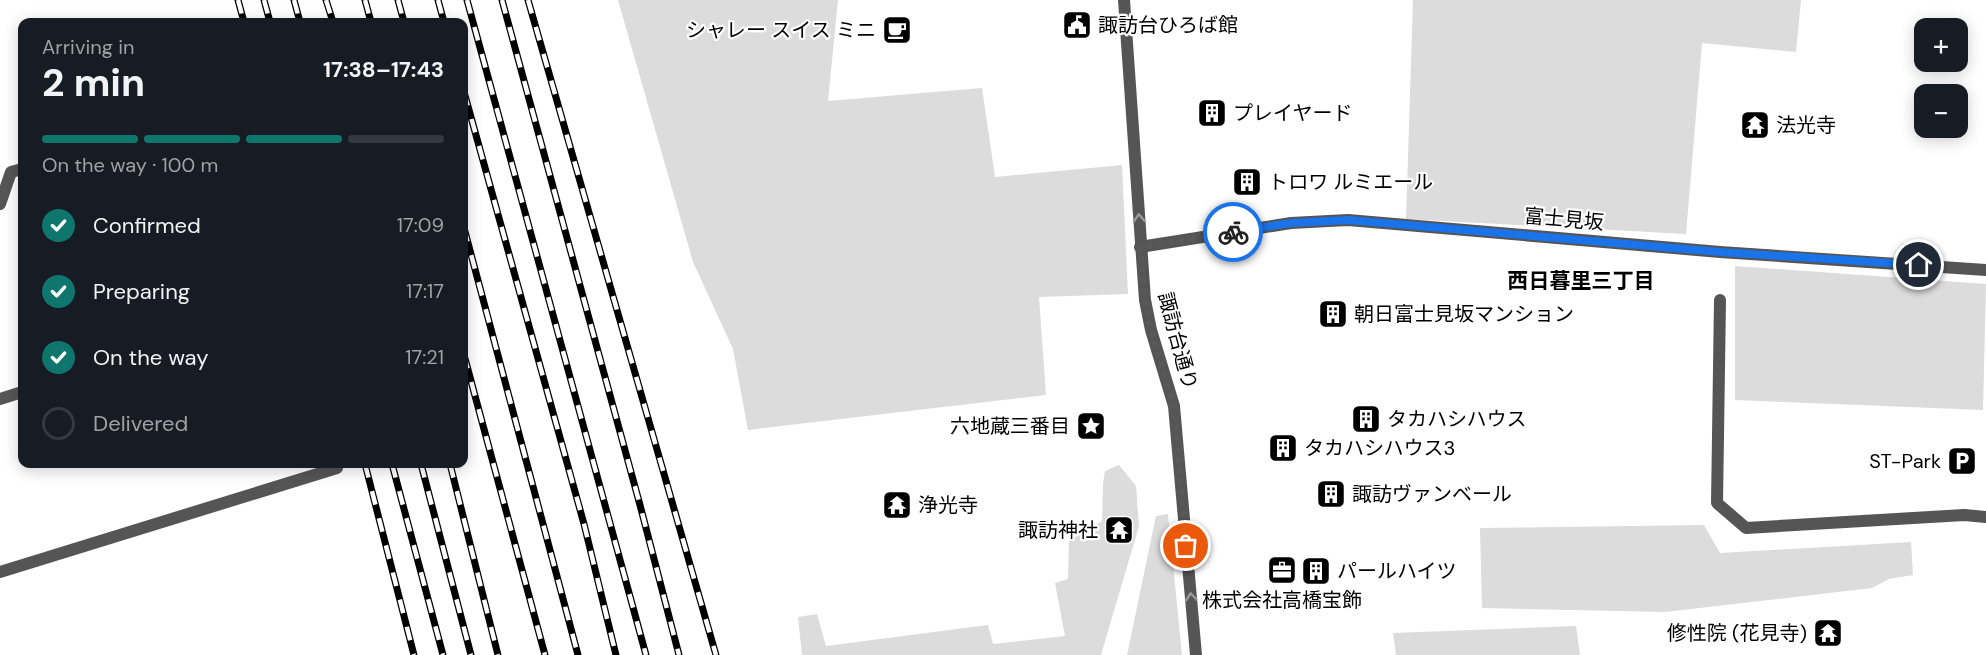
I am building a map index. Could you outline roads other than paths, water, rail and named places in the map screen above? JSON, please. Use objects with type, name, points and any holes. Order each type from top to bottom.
[{"type":"street","name":"諏訪台通り","points":[[1125,0],[1145,300],[1151,330],[1174,406],[1196,655]]},
{"type":"street","points":[[0,204],[11,172],[18,170]]},
{"type":"street","name":"富士見坂","points":[[1140,247],[1291,223],[1348,220],[1720,252],[1986,270]]},
{"type":"street","points":[[1720,300],[1717,502],[1746,528],[1964,515],[1986,517]]},
{"type":"street","points":[[0,399],[18,393]]},
{"type":"street","points":[[0,572],[337,468]]},
{"type":"railway","points":[[238,0],[243,18]]},
{"type":"railway","points":[[264,0],[269,18]]},
{"type":"railway","points":[[294,0],[299,18]]},
{"type":"railway","points":[[326,0],[332,18]]},
{"type":"railway","points":[[365,0],[370,18]]},
{"type":"railway","points":[[398,0],[403,18]]},
{"type":"railway","points":[[438,0],[443,18]]},
{"type":"railway","points":[[467,0],[646,655]]},
{"type":"railway","points":[[502,0],[679,655]]},
{"type":"railway","points":[[528,0],[716,655]]},
{"type":"railway","points":[[468,106],[584,524],[616,655]]},
{"type":"railway","points":[[468,243],[578,655]]},
{"type":"railway","points":[[468,370],[545,655]]},
{"type":"railway","points":[[366,468],[414,655]]},
{"type":"railway","points":[[393,468],[443,655]]},
{"type":"railway","points":[[422,468],[471,655]]},
{"type":"railway","points":[[451,468],[498,655]]},
{"type":"place","name":"諏訪台ひろば館","points":[[1077,25]]},
{"type":"place","name":"シャレー スイス ミニ","points":[[897,30]]},
{"type":"place","name":"プレイヤード","points":[[1212,113]]},
{"type":"place","name":"法光寺","points":[[1755,125]]},
{"type":"place","name":"トロワ ルミエール","points":[[1247,182]]},
{"type":"place","name":"朝日富士見坂マンション","points":[[1333,314]]},
{"type":"place","name":"タカハシハウス","points":[[1366,419]]},
{"type":"place","name":"六地蔵三番目","points":[[1091,426]]},
{"type":"place","name":"タカハシハウス3","points":[[1283,448]]},
{"type":"place","name":"ST-Park","points":[[1962,461]]},
{"type":"place","name":"諏訪ヴァンベール","points":[[1331,494]]},
{"type":"place","name":"浄光寺","points":[[897,505]]},
{"type":"place","name":"諏訪神社","points":[[1119,530]]},
{"type":"place","name":"株式会社高橋宝飾","points":[[1282,570]]},
{"type":"place","name":"パールハイツ","points":[[1316,571]]},
{"type":"place","name":"修性院 (花見寺)","points":[[1828,633]]},
{"type":"district","name":"西日暮里三丁目","points":[[1581,281]]}]
